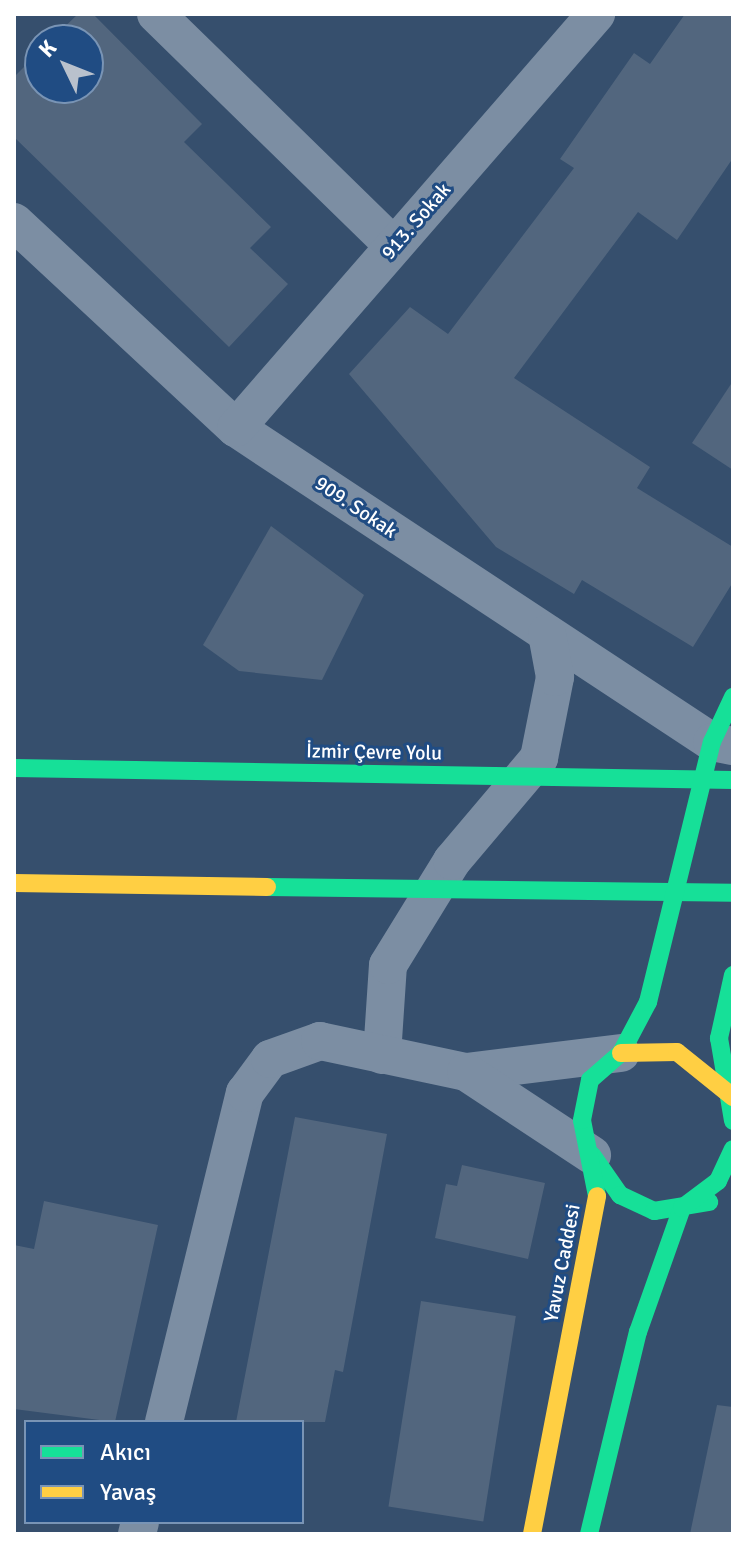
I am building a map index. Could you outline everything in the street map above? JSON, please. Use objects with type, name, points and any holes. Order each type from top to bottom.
[{"type":"main road","name":"Yavuz Caddesi","points":[[532,1534],[598,1193],[582,1120],[590,1080],[621,1053],[648,1002],[733,697]]},
{"type":"main road","name":"İzmir Çevre Yolu","points":[[14,768],[733,780]]},
{"type":"main road","points":[[14,883],[733,893]]},
{"type":"main road","points":[[733,975],[719,1038],[733,1121]]},
{"type":"main road","points":[[621,1053],[677,1052],[731,1096]]},
{"type":"main road","points":[[589,1534],[638,1332],[682,1208],[718,1181],[733,1149]]},
{"type":"main road","points":[[592,1155],[620,1195],[654,1211],[733,1197]]},
{"type":"street","points":[[156,14],[394,246]]},
{"type":"street","name":"913. Sokak","points":[[236,428],[596,14]]},
{"type":"street","name":"909. Sokak","points":[[14,222],[236,428],[547,634],[722,744]]},
{"type":"street","points":[[382,1055],[388,965],[452,861],[539,758],[555,677],[547,634]]},
{"type":"street","points":[[164,1420],[245,1093],[270,1059],[320,1041],[466,1072],[621,1053]]},
{"type":"street","points":[[466,1072],[592,1155]]},
{"type":"building","points":[[78,14],[93,14],[103,24],[68,24]]},
{"type":"building","points":[[685,14],[733,14],[733,158],[677,240],[638,212],[514,378],[650,467],[637,488],[733,547],[733,582],[693,647],[582,580],[574,594],[496,547],[349,374],[410,307],[448,334],[574,168],[560,159],[634,53],[650,64]]},
{"type":"building","points":[[104,25],[202,124],[184,142],[271,227],[250,248],[288,284],[229,347],[14,137],[14,77],[24,67],[24,104],[104,104]]},
{"type":"building","points":[[733,381],[733,470],[692,443]]},
{"type":"building","points":[[271,526],[364,595],[322,680],[239,671],[203,645]]},
{"type":"building","points":[[295,1117],[387,1134],[343,1372],[335,1370],[325,1422],[236,1420]]},
{"type":"building","points":[[462,1165],[545,1183],[528,1259],[435,1238],[446,1184],[457,1186]]},
{"type":"building","points":[[44,1201],[158,1225],[115,1420],[14,1409],[14,1245],[34,1249]]},
{"type":"building","points":[[421,1301],[516,1316],[483,1521],[388,1506]]},
{"type":"building","points":[[717,1405],[733,1407],[733,1534],[690,1534]]},
{"type":"traffic: fast","points":[[597,1196],[582,1120],[590,1080],[621,1053],[648,1002],[712,742],[733,697]]},
{"type":"traffic: fast","points":[[14,768],[733,780]]},
{"type":"traffic: fast","points":[[267,887],[733,893]]},
{"type":"traffic: fast","points":[[733,975],[719,1038],[733,1121]]},
{"type":"traffic: fast","points":[[589,1534],[638,1332],[682,1208],[718,1181],[733,1149]]},
{"type":"traffic: fast","points":[[592,1155],[620,1195],[654,1211],[709,1202]]},
{"type":"traffic: slow","points":[[14,883],[267,887]]},
{"type":"traffic: slow","points":[[621,1053],[677,1052],[733,1097]]},
{"type":"traffic: slow","points":[[532,1534],[597,1196]]}]
